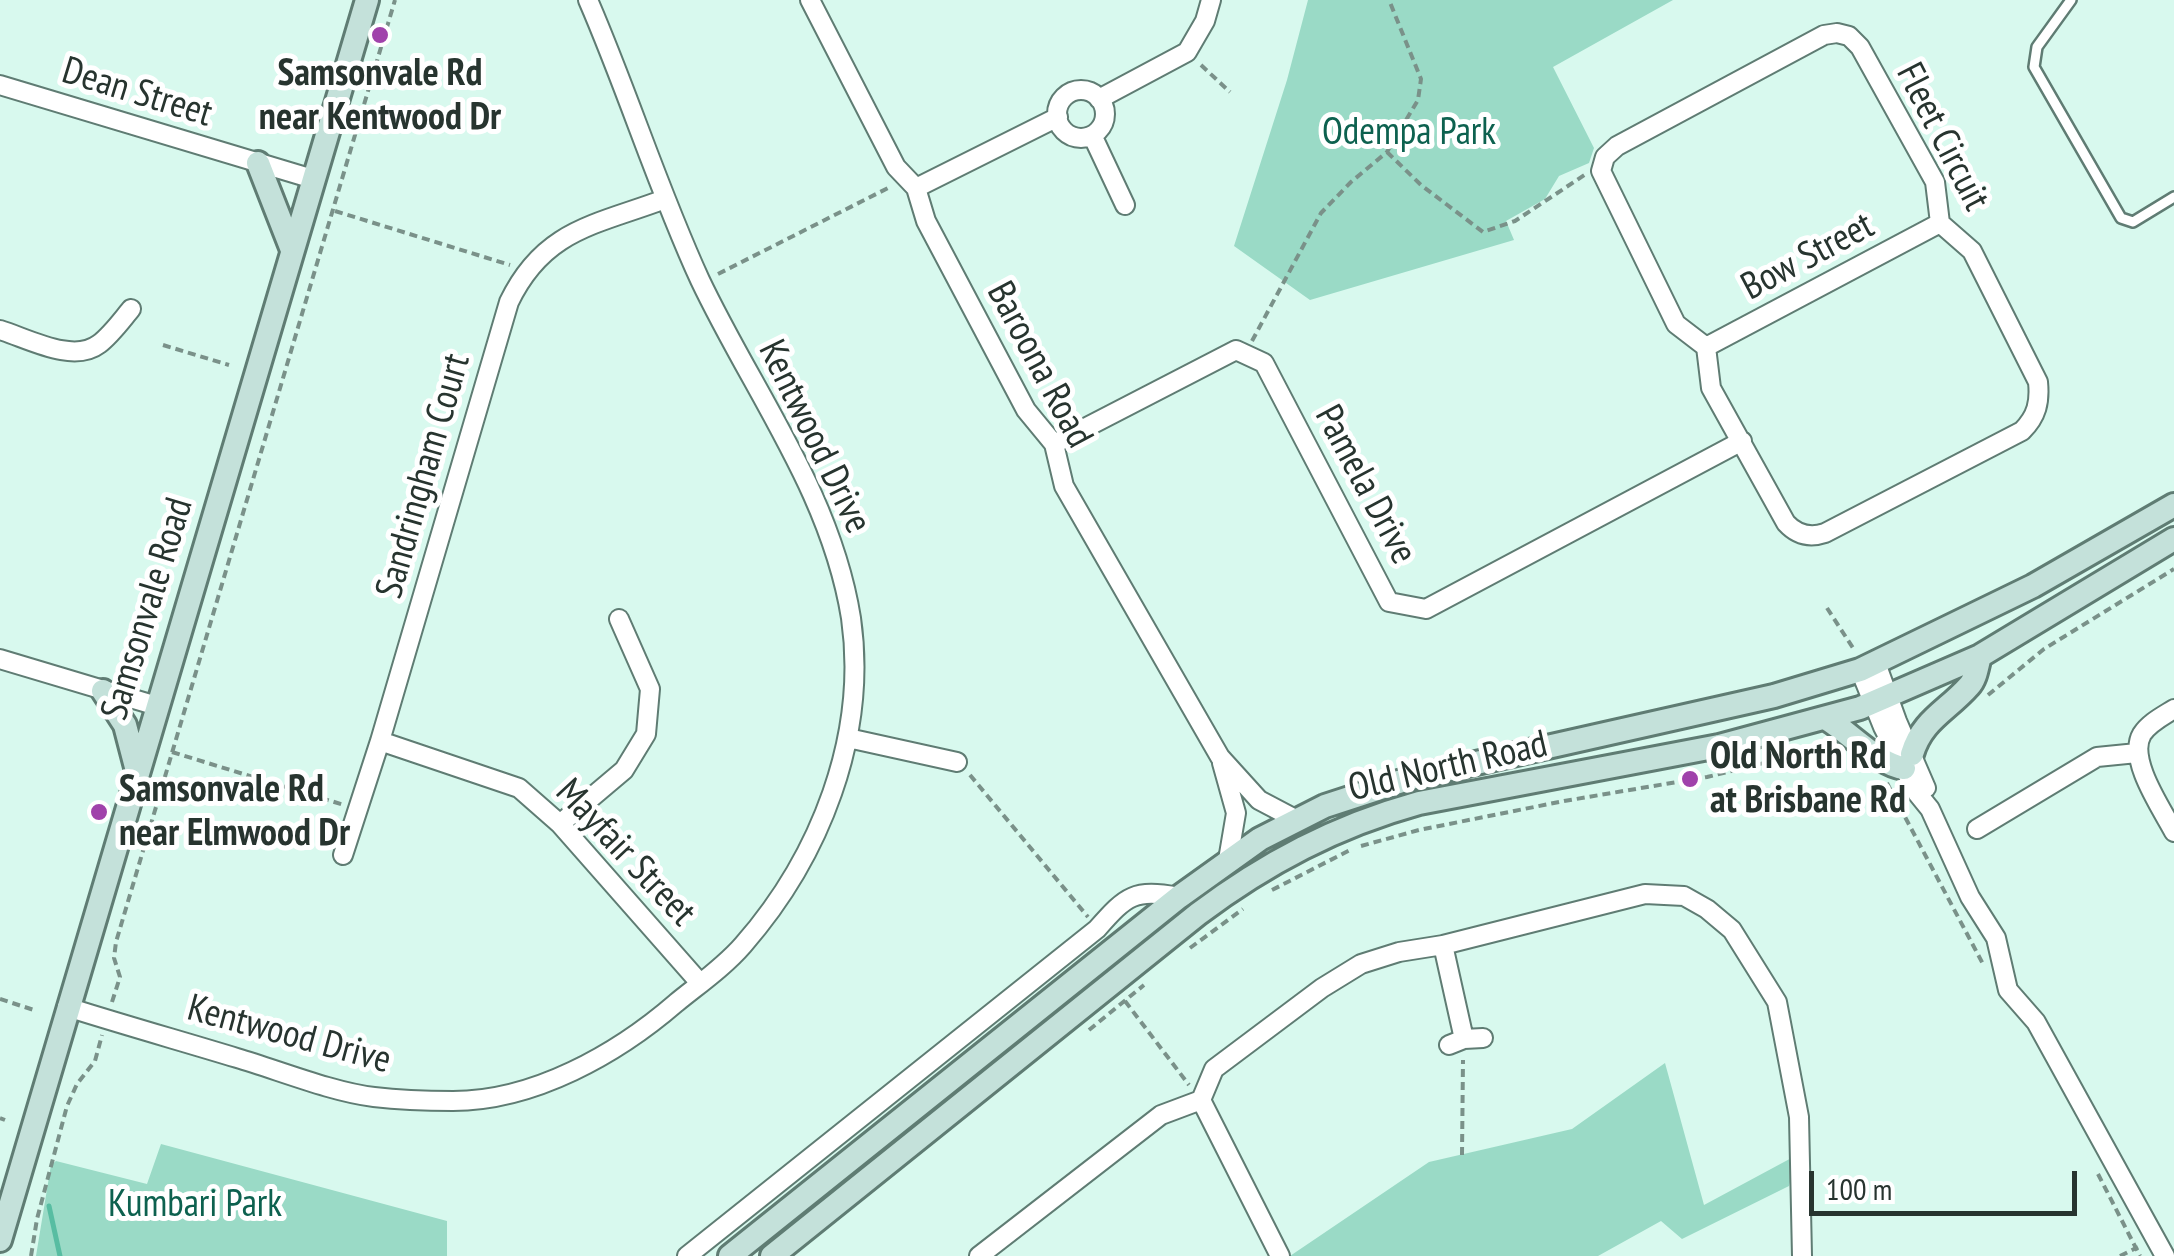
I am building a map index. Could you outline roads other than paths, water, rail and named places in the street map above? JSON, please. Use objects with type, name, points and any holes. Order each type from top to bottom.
[{"type":"main road","name":"Samsonvale Road","points":[[0,1240],[364,1]]},
{"type":"main road","points":[[258,163],[292,250]]},
{"type":"main road","name":"Old North Road","points":[[730,1256],[1179,897],[1228,860],[1296,820],[1325,806],[1414,777],[1774,696],[2034,586],[2174,505]]},
{"type":"main road","name":"Old North Road","points":[[772,1256],[1198,914],[1301,847],[1372,816],[1419,803],[1719,746],[1828,730],[1880,701],[1980,656],[2174,539]]},
{"type":"main road","points":[[1828,730],[1850,733],[1889,766],[1908,761],[1926,724],[1972,684],[1980,656]]},
{"type":"main road","points":[[103,690],[124,725],[137,771]]},
{"type":"street","name":"Kentwood Drive","points":[[67,1008],[370,1097],[458,1101],[533,1087],[589,1064],[643,1032],[740,949],[778,904],[809,852],[848,738],[854,690],[851,621],[836,553],[812,490],[701,282],[588,0]]},
{"type":"street","name":"Baroona Road","points":[[810,0],[896,167],[911,184],[926,221],[1026,410],[1054,444],[1064,486],[1220,758],[1259,800],[1296,820]]},
{"type":"street","points":[[1099,98],[1187,52],[1211,0]]},
{"type":"street","name":"Fleet Circuit","points":[[1844,34],[1860,47],[1935,182],[1940,224],[1972,251],[2038,382],[2038,408],[2027,426],[1814,536],[1794,531],[1786,523],[1711,388],[1706,347],[1676,324],[1601,171],[1605,157],[1617,146],[1824,35],[1844,34]]},
{"type":"street","name":"Dean Street","points":[[0,85],[314,179]]},
{"type":"street","points":[[1088,90],[1103,102],[1105,122],[1093,136],[1074,138],[1059,126],[1058,117],[1057,107],[1069,92],[1088,90]]},
{"type":"street","points":[[911,184],[1058,117]]},
{"type":"street","points":[[1093,136],[1125,205]]},
{"type":"street","name":"Sandringham Court","points":[[343,856],[510,302],[522,276],[535,258],[559,238],[665,199]]},
{"type":"street","name":"Bow Street","points":[[1706,347],[1940,224]]},
{"type":"street","points":[[0,330],[68,351],[87,351],[100,343],[131,310]]},
{"type":"street","name":"Pamela Drive","points":[[1054,444],[1236,350],[1264,363],[1389,602],[1426,609],[1742,441]]},
{"type":"street","points":[[560,824],[624,770],[646,734],[650,689],[619,620]]},
{"type":"street","points":[[0,659],[156,706]]},
{"type":"street","points":[[1863,660],[1908,761],[1926,788],[1930,809],[1970,896],[1996,938],[2008,990],[2036,1022],[2165,1256]]},
{"type":"street","points":[[2174,710],[2143,732],[2137,753],[2174,832]]},
{"type":"street","points":[[848,738],[957,762]]},
{"type":"street","name":"Mayfair Street","points":[[380,741],[519,788],[560,824],[700,983]]},
{"type":"street","points":[[1977,829],[2097,757],[2137,753]]},
{"type":"street","name":"Baroona Road","points":[[1220,758],[1236,812],[1228,860]]},
{"type":"street","points":[[687,1256],[1097,929],[1116,908],[1141,892],[1179,897]]},
{"type":"street","points":[[979,1256],[1161,1116],[1200,1100],[1214,1069],[1361,964],[1646,894],[1684,896],[1707,909],[1732,930],[1778,1002],[1799,1117],[1802,1256]]},
{"type":"street","points":[[1442,945],[1465,1041]]},
{"type":"street","points":[[1200,1100],[1280,1256]]},
{"type":"lane","points":[[2071,0],[2037,46],[2034,66],[2121,218],[2133,222],[2174,197]]},
{"type":"waterway","points":[[49,1206],[60,1256]]},
{"type":"place","name":"Samsonvale Rd near Kentwood Dr","points":[[380,35]]},
{"type":"place","name":"Old North Rd at Brisbane Rd","points":[[1690,779]]},
{"type":"place","name":"Samsonvale Rd near Elmwood Dr","points":[[99,812]]},
{"type":"park label","name":"Odempa Park","points":[[1409,133]]},
{"type":"park label","name":"Kumbari Park","points":[[195,1205]]}]
